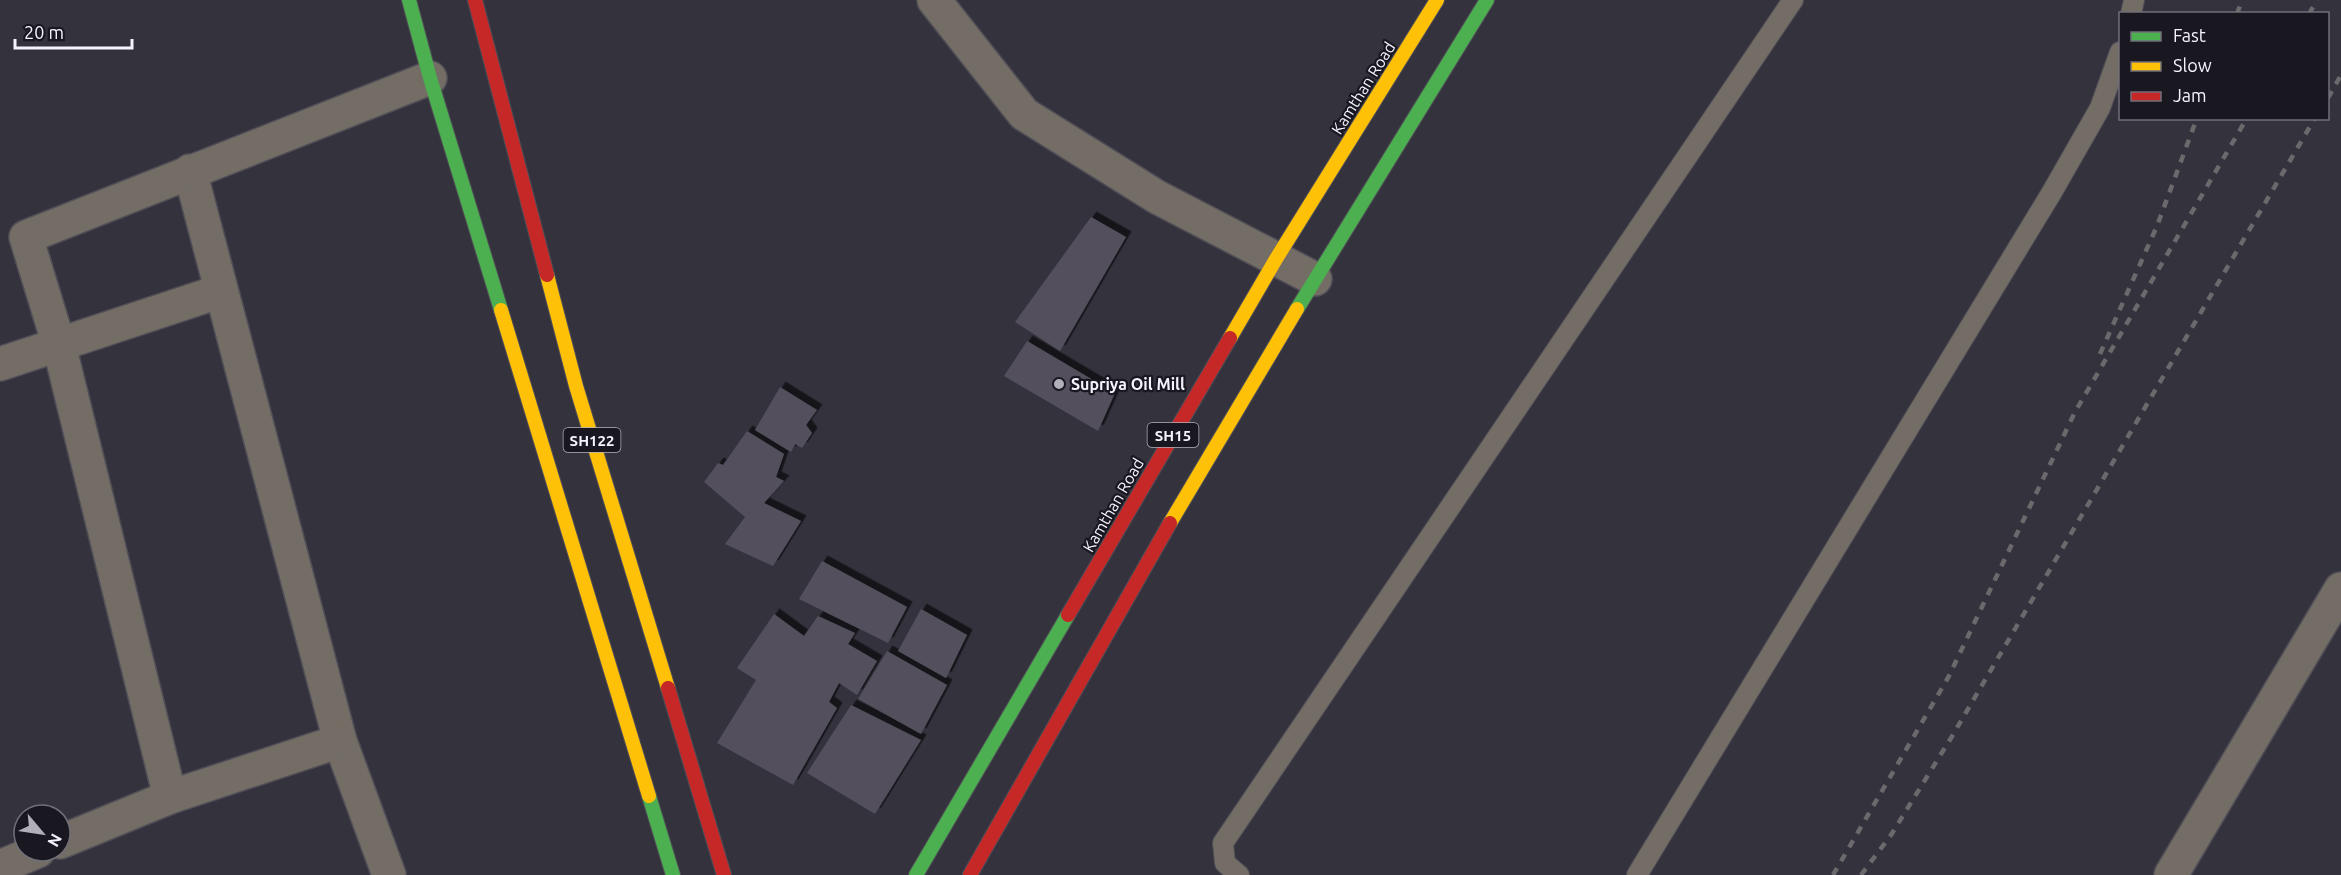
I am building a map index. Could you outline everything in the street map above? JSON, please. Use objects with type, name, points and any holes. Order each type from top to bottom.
[{"type":"main road","points":[[409,0],[430,78],[673,875]]},
{"type":"main road","name":"SH122","points":[[475,0],[576,386],[724,875]]},
{"type":"main road","name":"Kamthan Road","points":[[916,875],[1276,259],[1437,0]]},
{"type":"main road","name":"SH15","points":[[970,875],[1165,531],[1487,0]]},
{"type":"street","points":[[934,0],[1024,114],[1156,197],[1316,279]]},
{"type":"street","points":[[170,797],[59,345],[26,237],[430,78]]},
{"type":"street","points":[[190,171],[340,741],[389,875]]},
{"type":"street","points":[[0,364],[221,291]]},
{"type":"street","points":[[2171,875],[2341,590]]},
{"type":"street","points":[[72,837],[170,797],[340,741]]},
{"type":"lane","points":[[1239,875],[1225,863],[1222,843],[1793,0]]},
{"type":"lane","points":[[1637,875],[2052,192],[2100,108],[2119,57]]},
{"type":"building","points":[[1091,217],[1126,237],[1060,351],[1015,322]]},
{"type":"building","name":"Supriya Oil Mill","points":[[1027,341],[1115,393],[1098,431],[1004,376]]},
{"type":"building","points":[[780,387],[817,410],[806,425],[812,433],[802,448],[795,444],[791,452],[755,430]]},
{"type":"building","points":[[747,431],[784,454],[776,477],[784,481],[764,503],[801,521],[773,566],[725,544],[745,517],[704,482],[718,463],[723,465]]},
{"type":"building","points":[[822,561],[907,607],[888,643],[799,599]]},
{"type":"building","points":[[921,609],[967,635],[946,678],[898,651]]},
{"type":"building","points":[[774,614],[804,636],[818,616],[855,633],[848,644],[877,661],[857,695],[839,683],[829,702],[837,708],[793,785],[717,743],[756,680],[737,668]]},
{"type":"building","points":[[887,651],[947,685],[921,734],[858,699]]},
{"type":"building","points":[[851,705],[921,740],[875,814],[807,773]]},
{"type":"railway","points":[[2238,12],[2242,0]]},
{"type":"railway","points":[[2310,12],[2317,0]]},
{"type":"railway","points":[[2329,96],[2341,75]]},
{"type":"railway","points":[[2100,354],[2157,226],[2196,120]]},
{"type":"railway","points":[[1833,875],[1949,676],[2075,412],[2246,120]]},
{"type":"railway","points":[[1861,875],[1891,835],[1951,738],[2314,120]]},
{"type":"traffic: fast","points":[[409,0],[430,78],[501,310]]},
{"type":"traffic: fast","points":[[1297,309],[1487,0]]},
{"type":"traffic: fast","points":[[916,875],[1068,615]]},
{"type":"traffic: fast","points":[[649,796],[673,875]]},
{"type":"traffic: slow","points":[[1230,338],[1276,259],[1437,0]]},
{"type":"traffic: slow","points":[[547,275],[576,386],[668,688]]},
{"type":"traffic: slow","points":[[1170,523],[1297,309]]},
{"type":"traffic: slow","points":[[501,310],[649,796]]},
{"type":"traffic: jam","points":[[475,0],[547,275]]},
{"type":"traffic: jam","points":[[1068,615],[1230,338]]},
{"type":"traffic: jam","points":[[970,875],[1170,523]]},
{"type":"traffic: jam","points":[[668,688],[724,875]]},
{"type":"place","name":"Supriya Oil Mill","points":[[1059,384]]}]
